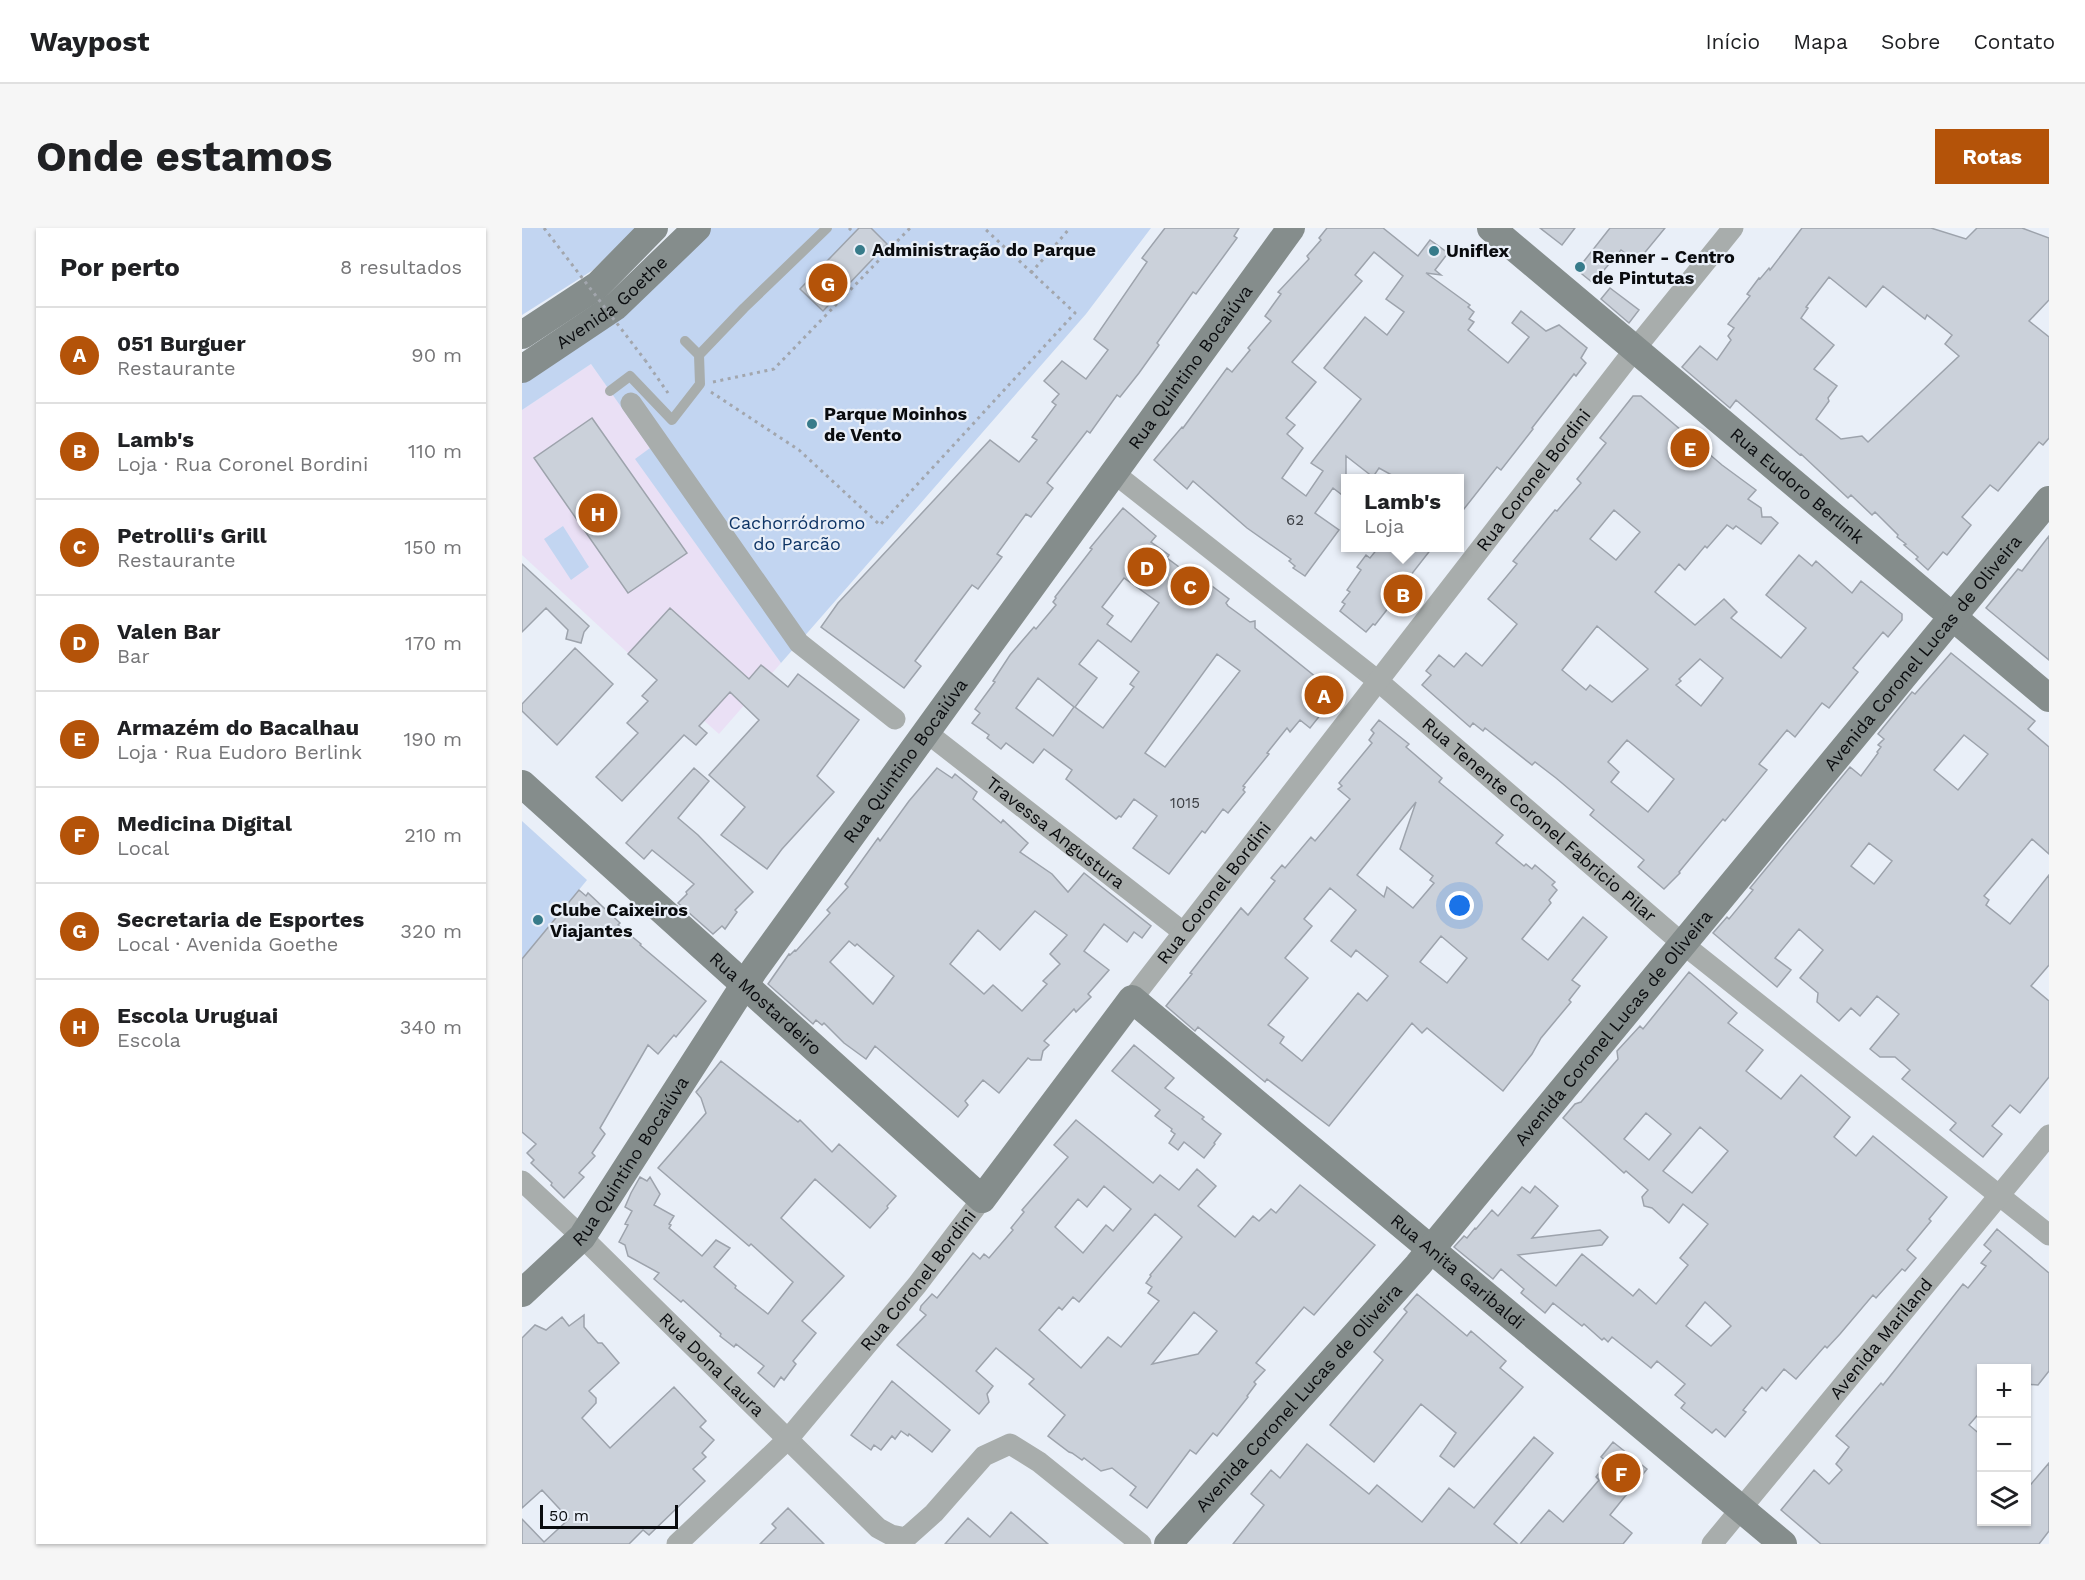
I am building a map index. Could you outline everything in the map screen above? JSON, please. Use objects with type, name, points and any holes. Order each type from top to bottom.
[{"type":"street","name":"Avenida Goethe","points":[[522,335],[598,285],[654,228]]},
{"type":"street","name":"Avenida Goethe","points":[[522,369],[616,306],[698,228]]},
{"type":"street","name":"Rua Quintino Bocaiúva","points":[[522,1293],[582,1237],[744,984],[1291,228]]},
{"type":"street","name":"Rua Eudoro Berlink","points":[[1491,228],[2049,698]]},
{"type":"street","name":"Rua Coronel Bordini","points":[[677,1544],[788,1439],[917,1285],[1132,999],[1635,350],[1733,228]]},
{"type":"street","points":[[631,403],[799,643],[895,719]]},
{"type":"street","name":"Rua Tenente Coronel Fabricio Pilar","points":[[1114,473],[1378,681],[1683,944],[2049,1235]]},
{"type":"street","name":"Avenida Coronel Lucas de Oliveira","points":[[1168,1544],[1431,1249],[2049,500]]},
{"type":"street","name":"Travessa Angustura","points":[[926,732],[1184,932]]},
{"type":"street","name":"Rua Mostardeiro","points":[[522,784],[982,1199]]},
{"type":"street","name":"Rua Anita Garibaldi","points":[[1132,999],[1783,1544]]},
{"type":"street","name":"Avenida Mariland","points":[[1712,1544],[2049,1135]]},
{"type":"street","name":"Rua Dona Laura","points":[[522,1181],[878,1528],[891,1535],[906,1538],[934,1513],[984,1456],[1010,1444],[1039,1462],[1142,1544]]},
{"type":"lane","points":[[699,355],[827,228]]},
{"type":"lane","points":[[610,391],[630,376],[672,420],[700,384],[699,355],[685,341]]},
{"type":"path","points":[[543,228],[645,360],[680,410]]},
{"type":"path","points":[[849,228],[854,233]]},
{"type":"path","points":[[700,384],[774,369],[910,228]]},
{"type":"path","points":[[700,384],[799,450],[880,525],[1075,313],[984,228]]},
{"type":"path","points":[[1031,273],[1070,228]]},
{"type":"shaded area","points":[[591,364],[651,448],[636,459],[781,663],[719,734],[522,555],[522,410]]},
{"type":"green space","points":[[522,228],[636,228],[593,270],[522,315]]},
{"type":"green space","name":"Parque Moinhos de Vento","points":[[711,228],[1151,228],[1086,314],[781,663],[635,459],[650,448],[591,364],[522,410],[522,380],[622,315]]},
{"type":"green space","points":[[563,526],[589,567],[571,580],[544,539]]},
{"type":"green space","name":"Clube Caixeiros Viajantes","points":[[522,821],[587,880],[522,959]]},
{"type":"building","points":[[859,228],[871,228],[887,244],[823,311],[800,289]]},
{"type":"building","points":[[1165,228],[1239,228],[1234,236],[1237,238],[1196,294],[1193,292],[1139,373],[1120,397],[1117,395],[1090,433],[1087,431],[1047,483],[1053,488],[1031,517],[1026,514],[997,554],[1002,557],[978,589],[972,585],[915,661],[921,666],[904,688],[821,627],[838,603],[990,440],[1019,462],[1037,440],[1032,437],[1056,405],[1052,402],[1059,394],[1044,381],[1062,361],[1086,379],[1108,350],[1094,339],[1147,262],[1142,258]]},
{"type":"building","points":[[1327,228],[1383,228],[1418,256],[1430,240],[1448,253],[1435,270],[1441,275],[1426,273],[1470,305],[1468,307],[1474,312],[1469,319],[1474,322],[1468,330],[1508,363],[1529,337],[1512,323],[1521,311],[1546,331],[1559,325],[1587,348],[1581,358],[1586,363],[1576,376],[1574,374],[1501,470],[1497,467],[1464,509],[1464,474],[1390,474],[1379,468],[1375,474],[1369,474],[1346,456],[1346,474],[1341,474],[1341,494],[1333,488],[1315,513],[1339,530],[1305,576],[1293,568],[1295,566],[1289,561],[1291,559],[1247,528],[1193,481],[1187,489],[1154,460],[1183,428],[1227,368],[1232,372],[1250,350],[1248,348],[1271,321],[1265,316],[1281,294],[1278,292],[1309,259],[1307,256],[1321,240],[1319,238]],"holes":[[[1374,252],[1403,276],[1386,299],[1404,312],[1387,335],[1365,317],[1324,368],[1361,399],[1311,463],[1323,471],[1306,496],[1282,478],[1303,448],[1287,434],[1295,425],[1286,418],[1316,382],[1292,362],[1362,281],[1355,275]]]},
{"type":"building","points":[[1540,228],[1575,228],[1562,245]]},
{"type":"building","points":[[1610,228],[1665,228],[1637,262],[1621,250],[1593,283],[1577,270]]},
{"type":"building","points":[[1802,228],[1931,228],[1966,239],[1977,228],[2022,228],[2049,238],[2049,300],[2029,321],[2049,337],[2049,438],[2043,445],[2039,442],[1998,491],[1990,485],[1962,517],[1971,525],[1947,555],[1943,552],[1928,570],[1875,512],[1872,515],[1851,495],[1848,498],[1801,454],[1736,400],[1730,408],[1682,367],[1700,346],[1717,360],[1731,340],[1728,336],[1734,328],[1728,324],[1750,296],[1747,294],[1759,278],[1769,268],[1770,270]],"holes":[[[1829,277],[1866,307],[1883,286],[1925,319],[1927,315],[1952,335],[1945,344],[1959,356],[1868,442],[1862,436],[1841,439],[1816,419],[1837,386],[1814,369],[1834,345],[1801,318],[1808,308],[1806,307]]]},
{"type":"building","points":[[1610,288],[1639,310],[1629,323],[1601,299]]},
{"type":"building","points":[[1633,396],[1641,396],[1722,465],[1756,490],[1748,499],[1761,508],[1762,517],[1771,517],[1778,523],[1761,544],[1736,526],[1733,529],[1727,525],[1685,570],[1679,564],[1655,592],[1695,625],[1724,599],[1737,612],[1731,618],[1781,658],[1806,628],[1766,595],[1799,555],[1812,566],[1816,561],[1852,593],[1861,581],[1902,614],[1902,620],[1888,637],[1883,632],[1853,668],[1858,672],[1829,708],[1822,703],[1795,737],[1787,730],[1759,764],[1767,770],[1664,889],[1638,867],[1644,860],[1590,815],[1594,810],[1535,762],[1532,765],[1485,728],[1483,731],[1473,723],[1470,727],[1422,685],[1431,675],[1426,671],[1439,655],[1454,667],[1466,653],[1482,666],[1517,624],[1488,599],[1517,564],[1513,561],[1555,510],[1557,511],[1581,483],[1577,479],[1606,443],[1600,438]],"holes":[[[1614,510],[1640,532],[1616,560],[1590,539]],[[1597,626],[1648,669],[1612,702],[1590,685],[1586,690],[1562,670]],[[1700,659],[1723,678],[1701,706],[1676,685],[1681,681],[1679,679]],[[1627,740],[1674,779],[1648,812],[1611,782],[1619,772],[1608,762]]]},
{"type":"building","points":[[592,418],[687,553],[628,593],[534,458]]},
{"type":"building","points":[[1123,508],[1156,536],[1151,542],[1169,555],[1167,558],[1190,575],[1196,574],[1229,599],[1226,603],[1228,606],[1250,622],[1255,621],[1255,628],[1337,694],[1310,728],[1300,720],[1290,732],[1287,728],[1243,786],[1245,792],[1228,813],[1223,809],[1205,833],[1202,831],[1169,874],[1133,848],[1157,816],[1134,799],[1121,817],[1116,819],[1066,779],[1072,770],[1044,749],[1033,763],[1006,743],[1001,749],[987,738],[989,735],[972,723],[980,713],[975,709],[995,682],[993,681],[1010,655],[1056,605],[1053,602],[1055,597],[1092,549],[1090,548]],"holes":[[[1124,578],[1159,603],[1131,642],[1107,624],[1113,616],[1102,607]],[[1098,640],[1139,672],[1130,684],[1134,687],[1103,728],[1075,707],[1097,678],[1079,664]],[[1217,654],[1240,671],[1165,767],[1145,753]],[[1038,678],[1074,707],[1053,736],[1016,708]]]},
{"type":"building","points":[[2049,536],[2049,660],[1986,608],[2018,569],[2022,571]]},
{"type":"building","points":[[1375,552],[1429,552],[1403,585],[1412,591],[1402,603],[1396,598],[1375,625],[1373,624],[1366,632],[1340,611],[1345,604],[1342,602],[1350,592],[1347,590],[1361,570],[1357,567],[1366,555],[1370,558]]},
{"type":"building","points":[[522,564],[589,626],[584,632],[581,643],[566,639],[568,630],[546,608],[522,632]]},
{"type":"building","points":[[670,608],[749,679],[761,665],[788,687],[798,674],[859,720],[817,776],[834,792],[782,849],[767,869],[721,835],[745,807],[709,775],[759,720],[730,692],[699,726],[707,733],[696,745],[684,735],[622,801],[596,777],[638,733],[627,723],[648,701],[642,696],[657,680],[628,654]]},
{"type":"building","points":[[575,648],[613,684],[557,745],[522,711],[522,704]]},
{"type":"building","points":[[1951,653],[2035,721],[2028,729],[2049,747],[2049,854],[2032,839],[1984,896],[1989,900],[1986,905],[2010,924],[2049,875],[2049,965],[2031,986],[2049,1001],[2049,1077],[2020,1113],[2010,1105],[1992,1126],[2002,1134],[1983,1157],[1950,1130],[1956,1123],[1902,1079],[1910,1070],[1895,1057],[1880,1057],[1870,1049],[1899,1014],[1877,996],[1860,1016],[1851,1008],[1839,1021],[1817,1002],[1818,993],[1800,978],[1823,950],[1799,929],[1775,958],[1791,970],[1777,987],[1713,933],[1727,917],[1729,919],[1753,890],[1750,888],[1850,767],[1861,776],[1881,747],[1878,745],[1884,739],[1878,734],[1912,692],[1915,694]],"holes":[[[1964,735],[1988,754],[1958,790],[1934,770]],[[1869,843],[1892,861],[1874,884],[1851,866]]]},
{"type":"building","points":[[1379,720],[1409,744],[1406,747],[1442,778],[1439,782],[1503,835],[1496,843],[1524,866],[1526,864],[1532,869],[1535,865],[1555,882],[1552,885],[1557,890],[1549,900],[1551,903],[1522,939],[1548,960],[1583,917],[1607,937],[1572,980],[1580,986],[1569,1000],[1571,1002],[1541,1038],[1532,1054],[1503,1091],[1427,1028],[1422,1033],[1412,1023],[1329,1126],[1267,1079],[1265,1082],[1198,1027],[1195,1031],[1166,1006],[1241,908],[1248,915],[1275,881],[1271,878],[1282,865],[1285,868],[1311,837],[1315,841],[1350,799],[1338,789],[1342,786],[1339,783],[1372,743],[1369,740],[1374,733],[1371,730]],"holes":[[[1416,802],[1400,849],[1433,876],[1430,880],[1434,883],[1413,908],[1387,887],[1384,897],[1357,875]],[[1330,888],[1356,910],[1331,941],[1351,957],[1356,950],[1388,976],[1367,1001],[1358,993],[1302,1061],[1280,1043],[1284,1037],[1268,1025],[1308,978],[1285,958],[1312,926],[1304,919]],[[1441,936],[1467,958],[1447,983],[1420,962]]]},
{"type":"building","points":[[694,768],[709,781],[678,818],[698,835],[753,892],[735,910],[737,912],[725,929],[722,926],[713,934],[678,903],[694,884],[652,850],[644,859],[626,843]]},
{"type":"building","points":[[937,768],[952,778],[955,774],[977,792],[973,799],[1001,823],[1003,820],[1028,843],[1020,852],[1052,874],[1068,892],[1084,873],[1151,926],[1142,938],[1134,932],[1127,942],[1104,924],[1084,951],[1109,970],[1088,994],[1091,997],[1076,1012],[1074,1009],[1044,1041],[1049,1045],[1043,1051],[1041,1060],[1028,1058],[999,1093],[983,1080],[965,1101],[968,1105],[958,1117],[875,1046],[866,1059],[844,1043],[824,1023],[822,1025],[816,1020],[813,1024],[768,984],[789,954],[796,951],[830,913],[827,910],[848,887],[845,884],[878,838],[880,841]],"holes":[[[1035,911],[1067,935],[1050,954],[1060,964],[1043,981],[1047,984],[1022,1011],[993,985],[984,994],[950,964],[978,930],[1000,950]],[[849,941],[855,946],[857,944],[894,976],[873,1004],[830,962]]]},
{"type":"building","points":[[579,890],[586,896],[588,893],[620,923],[618,925],[706,1001],[676,1037],[674,1035],[658,1054],[648,1045],[600,1128],[605,1134],[592,1153],[595,1156],[579,1173],[584,1177],[564,1198],[531,1163],[534,1160],[527,1153],[536,1144],[522,1132],[522,959]]},
{"type":"building","points":[[1689,972],[1737,1013],[1728,1023],[1763,1050],[1746,1071],[1781,1099],[1801,1075],[1850,1117],[1834,1137],[1856,1156],[1873,1136],[1947,1197],[1907,1250],[1916,1258],[1905,1271],[1902,1269],[1876,1298],[1873,1295],[1840,1334],[1827,1348],[1825,1346],[1796,1379],[1784,1369],[1766,1391],[1762,1387],[1743,1410],[1746,1412],[1725,1437],[1716,1429],[1712,1433],[1681,1408],[1685,1403],[1675,1395],[1685,1384],[1657,1361],[1651,1368],[1612,1337],[1608,1342],[1604,1338],[1602,1340],[1584,1324],[1582,1326],[1553,1303],[1545,1313],[1521,1293],[1524,1289],[1501,1269],[1493,1279],[1454,1247],[1464,1236],[1467,1238],[1492,1210],[1498,1216],[1522,1187],[1530,1193],[1535,1186],[1558,1206],[1532,1238],[1600,1230],[1608,1237],[1602,1245],[1518,1255],[1556,1286],[1582,1254],[1633,1296],[1639,1289],[1656,1304],[1688,1265],[1680,1258],[1708,1224],[1683,1204],[1669,1223],[1652,1208],[1644,1206],[1642,1197],[1648,1190],[1626,1171],[1624,1173],[1563,1118],[1575,1104],[1581,1102],[1618,1059],[1617,1051],[1640,1026],[1643,1029]],"holes":[[[1646,1113],[1671,1134],[1649,1160],[1624,1139]],[[1700,1127],[1728,1151],[1692,1193],[1663,1171]],[[1705,1302],[1731,1326],[1711,1346],[1686,1326]]]},
{"type":"building","points":[[1134,1045],[1174,1078],[1165,1088],[1204,1117],[1202,1119],[1221,1134],[1204,1158],[1184,1142],[1178,1150],[1169,1143],[1175,1134],[1155,1116],[1160,1110],[1112,1071]]},
{"type":"building","points":[[721,1061],[798,1122],[800,1120],[832,1152],[839,1144],[896,1196],[870,1228],[815,1179],[781,1218],[844,1276],[802,1321],[816,1333],[793,1361],[796,1364],[784,1380],[781,1377],[774,1387],[758,1373],[764,1366],[736,1344],[734,1347],[720,1336],[721,1334],[683,1300],[681,1302],[654,1279],[659,1273],[628,1256],[625,1245],[619,1242],[632,1211],[625,1207],[631,1193],[640,1177],[647,1181],[650,1177],[660,1194],[654,1205],[674,1216],[669,1228],[702,1256],[716,1240],[730,1248],[714,1267],[736,1286],[735,1288],[768,1314],[793,1282],[751,1244],[749,1246],[658,1168],[706,1113],[701,1098],[696,1092]]},
{"type":"building","points":[[1076,1120],[1153,1183],[1160,1175],[1179,1190],[1197,1169],[1216,1186],[1198,1206],[1235,1237],[1253,1216],[1259,1221],[1271,1209],[1276,1213],[1300,1185],[1375,1245],[1314,1315],[1304,1307],[1256,1363],[1265,1370],[1254,1382],[1256,1384],[1248,1397],[1217,1436],[1213,1433],[1196,1454],[1190,1450],[1147,1508],[1130,1495],[1136,1487],[1112,1468],[1101,1471],[1048,1436],[1065,1415],[1029,1384],[1034,1379],[996,1348],[976,1371],[993,1386],[987,1394],[989,1402],[979,1414],[897,1345],[926,1315],[920,1310],[921,1306],[932,1294],[937,1298],[973,1253],[980,1259],[984,1254],[989,1258],[1013,1230],[1011,1228],[1024,1212],[1022,1210],[1068,1157],[1054,1145]],"holes":[[[1104,1186],[1131,1209],[1113,1231],[1106,1225],[1083,1253],[1055,1227],[1078,1199],[1087,1207]],[[1155,1214],[1182,1237],[1146,1283],[1152,1287],[1148,1293],[1159,1301],[1121,1347],[1108,1337],[1081,1368],[1039,1330],[1059,1307],[1062,1310],[1073,1297],[1079,1302]],[[1194,1312],[1217,1331],[1198,1354],[1152,1364]]]},
{"type":"building","points":[[1997,1229],[2049,1273],[2049,1371],[2038,1385],[2031,1384],[2031,1364],[1977,1364],[1977,1416],[1969,1425],[1977,1432],[1977,1526],[2031,1526],[2031,1484],[2049,1463],[2049,1531],[2039,1544],[1821,1544],[1781,1510],[1814,1470],[1829,1484],[1842,1470],[1836,1464],[1849,1447],[1836,1436],[1881,1383],[1883,1385],[1963,1284],[1968,1288],[1986,1266],[1981,1263],[1991,1251],[1984,1245]]},
{"type":"building","points":[[1417,1294],[1467,1336],[1471,1331],[1506,1361],[1500,1368],[1523,1387],[1454,1467],[1440,1456],[1456,1433],[1421,1404],[1374,1462],[1330,1425],[1383,1360],[1374,1352],[1407,1312],[1404,1309]]},
{"type":"building","points":[[584,1315],[584,1327],[619,1363],[589,1391],[596,1398],[596,1403],[582,1418],[610,1448],[674,1387],[706,1421],[700,1427],[714,1440],[702,1453],[706,1457],[693,1469],[705,1481],[649,1535],[643,1530],[629,1544],[522,1544],[522,1519],[544,1542],[569,1519],[542,1490],[522,1508],[522,1338],[535,1325],[546,1330],[562,1317],[569,1326]]},
{"type":"building","points":[[892,1381],[950,1430],[932,1452],[909,1434],[908,1436],[901,1431],[895,1439],[892,1436],[881,1450],[874,1445],[871,1450],[851,1435]]},
{"type":"building","points":[[1534,1437],[1553,1453],[1494,1524],[1518,1544],[1233,1544],[1264,1505],[1251,1494],[1271,1470],[1280,1478],[1307,1444],[1369,1494],[1377,1485],[1422,1522],[1449,1488],[1474,1508]]},
{"type":"building","points":[[1613,1442],[1647,1469],[1610,1515],[1632,1533],[1623,1544],[1520,1544],[1549,1510],[1563,1522],[1599,1480],[1596,1477],[1607,1462],[1601,1457]]},
{"type":"building","points":[[788,1508],[824,1544],[760,1544],[776,1528],[772,1524]]},
{"type":"building","points":[[1011,1512],[1048,1544],[945,1544],[968,1518],[990,1537]]},
{"type":"place","name":"Administração do Parque","points":[[860,250]]},
{"type":"place","name":"Uniflex","points":[[1434,251]]},
{"type":"place","name":"Renner - Centro de Pintutas","points":[[1580,267]]},
{"type":"place","name":"Secretaria de Esportes","points":[[828,283]]},
{"type":"place","name":"Parque Moinhos de Vento","points":[[812,424]]},
{"type":"place","name":"Armazém do Bacalhau","points":[[1690,448]]},
{"type":"place","name":"Escola Uruguai","points":[[598,513]]},
{"type":"place","name":"Valen Bar","points":[[1147,567]]},
{"type":"place","name":"Petrolli's Grill","points":[[1190,586]]},
{"type":"place","name":"Lamb's","points":[[1403,594]]},
{"type":"place","name":"051 Burguer","points":[[1324,695]]},
{"type":"place","name":"Clube Caixeiros Viajantes","points":[[538,920]]},
{"type":"place","name":"Medicina Digital","points":[[1621,1473]]},
{"type":"park label","name":"Cachorródromo do Parcão","points":[[797,533]]}]
